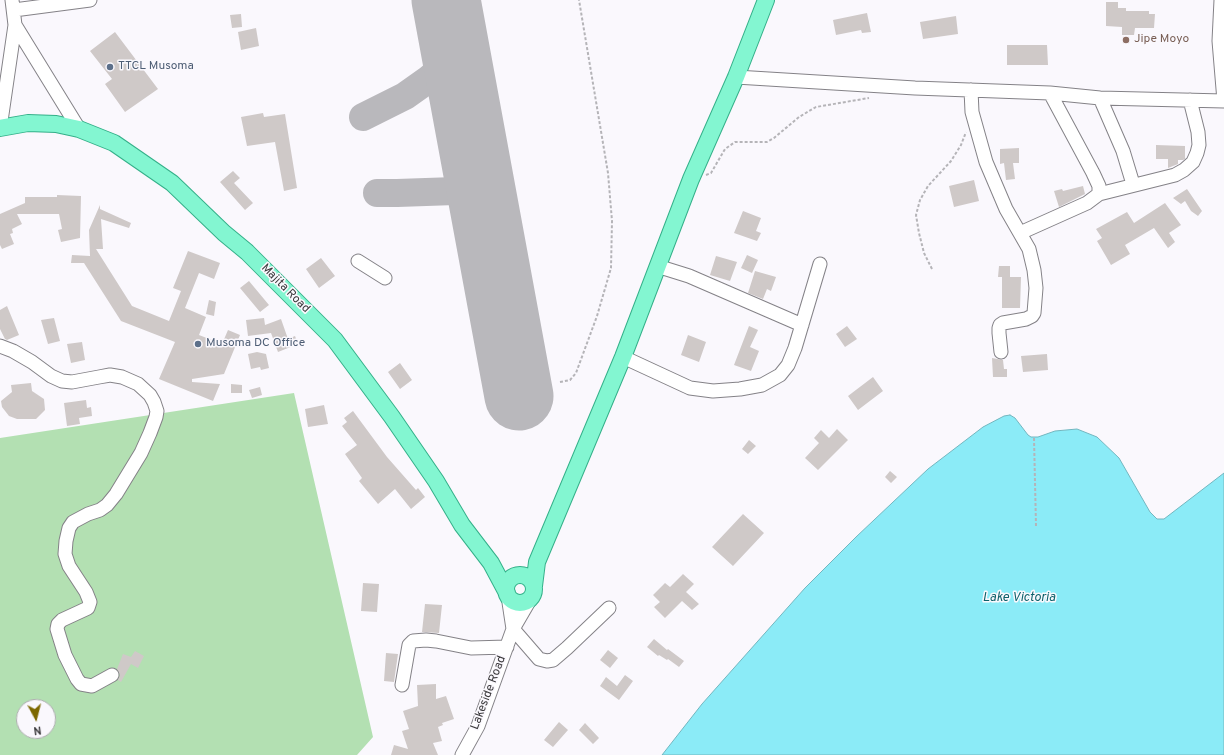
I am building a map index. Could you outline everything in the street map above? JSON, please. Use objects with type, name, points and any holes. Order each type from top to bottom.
[{"type":"main road","points":[[491,563],[513,601],[519,603],[525,602],[532,592],[537,562],[623,357],[691,179],[736,77],[766,0]]},
{"type":"main road","name":"Majita Road","points":[[0,128],[28,124],[56,124],[79,129],[114,143],[172,183],[224,233],[247,252],[335,340],[392,417],[436,481],[462,525],[491,563]]},
{"type":"main road","points":[[508,594],[506,587],[508,581],[537,562]]},
{"type":"main road","points":[[491,563],[517,576],[527,576],[532,580],[532,592]]},
{"type":"street","points":[[0,128],[15,25],[13,5],[90,0]]},
{"type":"street","points":[[736,77],[1100,98],[1224,101],[1219,40],[1221,0]]},
{"type":"street","points":[[15,25],[79,129]]},
{"type":"street","points":[[971,90],[972,112],[986,162],[1006,209],[1029,249],[1034,270],[1036,288],[1034,313],[1032,316],[1026,318],[1003,323],[998,328],[1001,352]]},
{"type":"street","points":[[1050,94],[1093,173],[1099,186],[1099,194]]},
{"type":"street","points":[[1100,98],[1120,144],[1133,184]]},
{"type":"street","points":[[1020,233],[1087,203],[1099,194],[1133,184],[1175,175],[1184,170],[1193,162],[1199,145],[1198,132],[1190,100]]},
{"type":"street","points":[[358,261],[385,278]]},
{"type":"street","points":[[623,357],[690,388],[713,391],[740,389],[762,385],[780,375],[788,365],[795,348],[820,264]]},
{"type":"street","points":[[657,266],[689,276],[802,325]]},
{"type":"street","points":[[0,346],[32,362],[51,376],[62,381],[72,382],[110,375],[122,377],[138,384],[150,395],[154,402],[157,411],[150,433],[116,494],[108,505],[73,522],[69,528],[66,541],[65,554],[69,566],[86,592],[90,602],[88,608],[62,620],[58,624],[57,629],[63,649],[70,667],[81,684],[92,686],[112,675]]},
{"type":"street","name":"Lakeside Road","points":[[462,755],[478,726],[513,629],[532,592]]},
{"type":"street","points":[[508,594],[513,629],[539,659],[547,661],[553,660],[609,608]]},
{"type":"street","points":[[402,685],[409,645],[413,641],[431,641],[471,648],[507,646]]},
{"type":"path","points":[[560,382],[570,380],[576,373],[599,309],[611,268],[612,221],[608,173],[579,0]]},
{"type":"path","points":[[691,179],[711,173],[725,149],[735,142],[767,142],[799,117],[816,107],[875,97]]},
{"type":"path","points":[[932,268],[924,253],[916,215],[920,200],[928,186],[952,161],[957,152],[965,135],[972,112]]},
{"type":"path","points":[[1034,438],[1036,526]]},
{"type":"green space","points":[[294,393],[373,737],[357,755],[0,755],[0,438]]},
{"type":"water","name":"Lake Victoria","points":[[1010,415],[1015,418],[1031,437],[1038,437],[1055,431],[1077,429],[1097,437],[1119,458],[1150,512],[1157,519],[1164,519],[1224,473],[1224,755],[662,755],[702,704],[805,588],[856,537],[928,469],[983,427],[1004,416]]},
{"type":"building","points":[[1106,2],[1118,2],[1118,8],[1126,8],[1126,11],[1149,11],[1149,14],[1155,14],[1154,28],[1135,28],[1134,35],[1122,35],[1122,27],[1106,26]]},
{"type":"building","points":[[867,13],[871,32],[862,33],[861,30],[836,35],[833,20]]},
{"type":"building","points":[[241,14],[242,27],[232,28],[230,15]]},
{"type":"building","points":[[956,16],[958,34],[923,39],[920,22]]},
{"type":"building","points":[[256,28],[259,46],[241,50],[238,32]]},
{"type":"building","points":[[115,32],[158,89],[125,112],[105,84],[112,79],[90,51]]},
{"type":"building","points":[[1007,45],[1047,45],[1048,65],[1007,65]]},
{"type":"building","points":[[263,113],[264,117],[285,114],[297,188],[284,191],[275,142],[247,146],[241,117]]},
{"type":"building","points":[[1156,145],[1185,146],[1185,159],[1178,160],[1178,164],[1168,168],[1168,159],[1156,159]]},
{"type":"building","points":[[1019,148],[1019,163],[1013,163],[1015,179],[1006,180],[1004,163],[1000,164],[1000,149]]},
{"type":"building","points":[[233,171],[240,178],[234,183],[253,203],[245,210],[220,182]]},
{"type":"building","points":[[974,180],[979,201],[954,207],[949,186]]},
{"type":"building","points":[[1083,186],[1085,194],[1059,207],[1054,191],[1062,189],[1063,191]]},
{"type":"building","points":[[1187,189],[1202,211],[1198,216],[1191,211],[1185,201],[1181,204],[1173,198]]},
{"type":"building","points":[[57,195],[81,196],[80,238],[61,242],[58,230],[62,229],[59,214],[17,214],[22,224],[12,229],[13,233],[10,234],[14,244],[2,249],[0,245],[0,214],[25,203],[25,197],[57,197]]},
{"type":"building","points":[[1165,203],[1181,225],[1169,233],[1175,242],[1168,248],[1154,228],[1125,245],[1130,254],[1111,265],[1097,241],[1102,238],[1096,229],[1127,212],[1134,223]]},
{"type":"building","points":[[100,205],[100,209],[131,223],[129,228],[101,219],[103,249],[96,249],[132,306],[169,321],[181,291],[173,288],[188,251],[220,263],[214,279],[199,273],[185,308],[206,317],[199,335],[222,344],[228,330],[240,335],[224,374],[192,379],[192,382],[220,384],[213,401],[159,379],[175,342],[121,321],[84,263],[71,263],[72,255],[90,256],[89,230]]},
{"type":"building","points":[[743,211],[761,218],[756,231],[761,233],[757,241],[734,233]]},
{"type":"building","points":[[747,255],[758,260],[752,273],[741,268]]},
{"type":"building","points":[[716,256],[737,262],[730,281],[710,275]]},
{"type":"building","points":[[321,258],[335,276],[319,288],[306,269]]},
{"type":"building","points":[[999,266],[1010,266],[1010,277],[1021,277],[1020,308],[1002,308],[1002,277],[998,277]]},
{"type":"building","points":[[755,271],[776,277],[771,291],[767,289],[763,299],[748,293]]},
{"type":"building","points":[[249,281],[269,305],[260,312],[240,288]]},
{"type":"building","points":[[209,300],[216,302],[214,316],[206,314]]},
{"type":"building","points":[[7,306],[19,335],[7,340],[0,329],[0,310]]},
{"type":"building","points":[[54,318],[60,341],[48,344],[41,320]]},
{"type":"building","points":[[264,318],[265,325],[281,319],[288,339],[295,336],[298,344],[278,352],[271,333],[248,336],[246,320]]},
{"type":"building","points":[[749,326],[758,330],[750,347],[759,351],[751,371],[734,365]]},
{"type":"building","points":[[847,326],[857,339],[845,347],[836,334]]},
{"type":"building","points":[[688,335],[706,342],[699,362],[681,355]]},
{"type":"building","points":[[82,342],[85,360],[71,363],[67,344]]},
{"type":"building","points":[[257,352],[266,354],[269,368],[261,370],[260,367],[251,369],[248,354]]},
{"type":"building","points":[[1047,354],[1048,370],[1023,372],[1021,356]]},
{"type":"building","points":[[992,358],[1003,360],[1004,369],[1007,369],[1007,377],[993,377]]},
{"type":"building","points":[[400,363],[412,380],[400,389],[388,372]]},
{"type":"building","points":[[873,377],[883,391],[858,410],[848,396]]},
{"type":"building","points":[[31,383],[32,391],[44,399],[45,410],[36,419],[17,419],[9,416],[2,407],[1,401],[12,392],[11,385]]},
{"type":"building","points":[[231,384],[242,385],[242,393],[231,393]]},
{"type":"building","points":[[260,387],[262,395],[252,398],[249,390]]},
{"type":"building","points":[[86,400],[87,408],[91,407],[92,416],[79,418],[80,424],[67,426],[64,403]]},
{"type":"building","points":[[324,405],[328,424],[308,427],[305,409]]},
{"type":"building","points":[[353,411],[387,457],[416,490],[418,488],[425,497],[411,509],[395,489],[378,504],[359,481],[362,478],[345,454],[357,445],[342,426],[347,422],[344,418]]},
{"type":"building","points":[[837,429],[848,440],[818,470],[805,458],[819,443],[814,438],[821,430],[829,438]]},
{"type":"building","points":[[749,440],[756,446],[748,454],[742,449]]},
{"type":"building","points":[[890,471],[897,477],[891,483],[885,477]]},
{"type":"building","points":[[743,514],[764,533],[733,566],[712,547]]},
{"type":"building","points":[[683,574],[694,584],[686,592],[699,604],[692,610],[682,601],[665,618],[654,607],[660,602],[653,595],[665,583],[670,587]]},
{"type":"building","points":[[363,583],[379,584],[377,612],[361,611]]},
{"type":"building","points":[[425,604],[442,605],[439,633],[422,632]]},
{"type":"building","points":[[654,639],[684,661],[679,667],[668,659],[667,660],[659,655],[658,656],[647,647]]},
{"type":"building","points":[[608,650],[618,658],[610,668],[600,660]]},
{"type":"building","points":[[135,651],[144,656],[138,668],[131,664],[121,682],[118,680],[120,675],[117,669],[123,654],[131,657]]},
{"type":"building","points":[[386,653],[398,654],[394,682],[384,681]]},
{"type":"building","points":[[625,675],[633,681],[619,700],[600,686],[606,677],[617,686]]},
{"type":"building","points":[[436,684],[436,699],[446,696],[454,719],[442,723],[443,725],[438,727],[442,741],[433,743],[438,755],[391,755],[394,745],[408,749],[402,731],[409,729],[403,711],[418,706],[417,685]]},
{"type":"building","points":[[559,722],[568,730],[553,747],[544,740]]},
{"type":"building","points":[[585,723],[599,738],[593,744],[579,730]]},
{"type":"taxiway","points":[[363,117],[405,96],[429,79],[443,67],[455,49]]},
{"type":"taxiway","points":[[377,193],[480,189]]},
{"type":"runway","points":[[446,0],[519,396]]},
{"type":"place","name":"Jipe Moyo","points":[[1126,40]]},
{"type":"place","name":"TTCL Musoma","points":[[110,67]]},
{"type":"place","name":"Musoma DC Office","points":[[198,344]]}]
